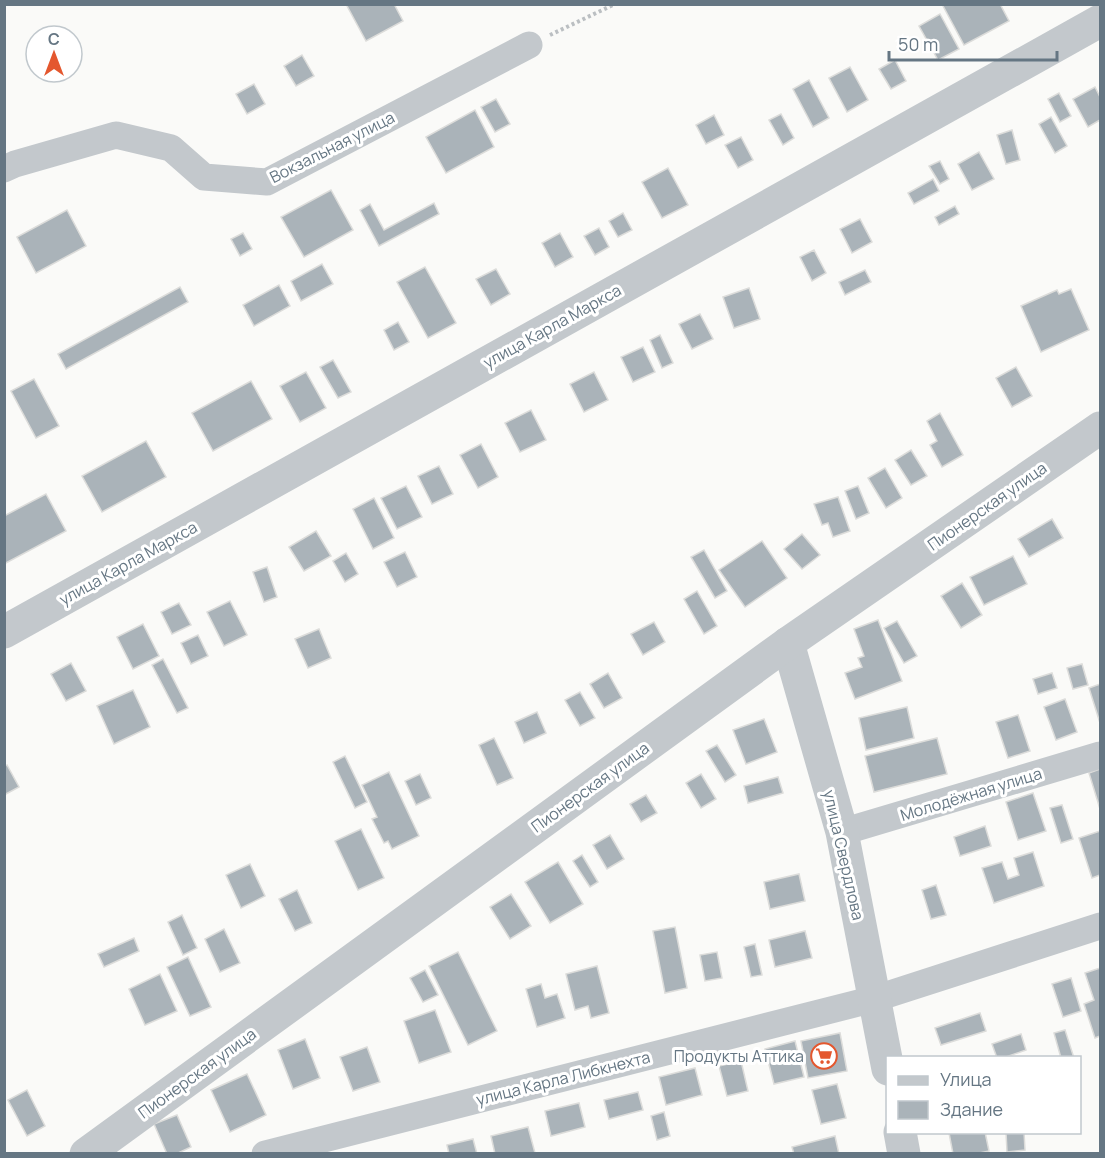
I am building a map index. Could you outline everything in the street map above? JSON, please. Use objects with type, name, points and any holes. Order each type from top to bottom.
[{"type":"street","name":"улица Карла Маркса","points":[[4,632],[1101,21]]},
{"type":"street","name":"Вокзальная улица","points":[[4,170],[15,164],[116,135],[171,148],[204,177],[267,182],[529,45]]},
{"type":"street","name":"Пионерская улица","points":[[86,1154],[788,643],[1101,428]]},
{"type":"street","name":"улица Свердлова","points":[[788,643],[842,832],[886,1059]]},
{"type":"street","name":"Молодёжная улица","points":[[842,832],[1101,755]]},
{"type":"street","name":"улица Карла Либкнехта","points":[[266,1154],[874,999],[1101,926]]},
{"type":"street","points":[[900,1134],[904,1154]]},
{"type":"path","points":[[529,45],[615,4]]},
{"type":"building","points":[[346,4],[394,4],[403,21],[366,41]]},
{"type":"building","points":[[942,4],[1000,4],[1009,21],[964,45]]},
{"type":"building","points":[[940,14],[959,49],[938,60],[919,26]]},
{"type":"building","points":[[302,55],[314,76],[296,86],[284,66]]},
{"type":"building","points":[[895,60],[906,81],[891,89],[879,69]]},
{"type":"building","points":[[850,67],[868,100],[847,112],[829,78]]},
{"type":"building","points":[[809,80],[829,118],[813,127],[793,89]]},
{"type":"building","points":[[254,84],[265,104],[247,114],[236,94]]},
{"type":"building","points":[[1095,87],[1100,97],[1100,120],[1088,127],[1073,99]]},
{"type":"building","points":[[1059,93],[1071,116],[1060,122],[1048,99]]},
{"type":"building","points":[[496,99],[510,124],[495,132],[481,107]]},
{"type":"building","points":[[475,110],[494,147],[446,173],[426,137]]},
{"type":"building","points":[[781,114],[794,138],[783,145],[769,120]]},
{"type":"building","points":[[714,115],[724,135],[706,144],[696,125]]},
{"type":"building","points":[[1051,117],[1067,146],[1055,153],[1039,124]]},
{"type":"building","points":[[1012,130],[1020,160],[1006,164],[997,135]]},
{"type":"building","points":[[741,137],[753,160],[738,168],[725,145]]},
{"type":"building","points":[[979,152],[994,179],[972,190],[958,164]]},
{"type":"building","points":[[940,161],[949,179],[940,184],[929,166]]},
{"type":"building","points":[[668,168],[688,205],[662,218],[642,182]]},
{"type":"building","points":[[933,179],[939,191],[914,204],[908,193]]},
{"type":"building","points":[[331,190],[353,230],[304,257],[281,217]]},
{"type":"building","points":[[434,203],[439,214],[379,246],[360,210],[370,204],[384,230]]},
{"type":"building","points":[[955,206],[959,214],[939,225],[935,217]]},
{"type":"building","points":[[67,210],[86,246],[36,273],[17,237]]},
{"type":"building","points":[[623,213],[632,230],[618,237],[609,221]]},
{"type":"building","points":[[860,219],[872,242],[852,253],[840,229]]},
{"type":"building","points":[[599,228],[609,247],[595,255],[584,236]]},
{"type":"building","points":[[243,233],[252,249],[240,256],[231,239]]},
{"type":"building","points":[[560,233],[573,257],[555,267],[542,243]]},
{"type":"building","points":[[814,250],[826,273],[812,281],[800,257]]},
{"type":"building","points":[[322,264],[333,284],[301,301],[291,281]]},
{"type":"building","points":[[425,267],[456,323],[428,338],[397,282]]},
{"type":"building","points":[[496,269],[510,294],[491,305],[476,279]]},
{"type":"building","points":[[865,270],[871,282],[845,295],[839,282]]},
{"type":"building","points":[[279,285],[290,306],[254,326],[243,305]]},
{"type":"building","points":[[180,287],[188,302],[66,369],[58,354]]},
{"type":"building","points":[[749,288],[760,319],[734,328],[723,297]]},
{"type":"building","points":[[1071,289],[1089,330],[1041,352],[1021,306],[1057,290],[1059,294]]},
{"type":"building","points":[[700,314],[713,339],[692,349],[679,324]]},
{"type":"building","points":[[398,322],[409,342],[394,350],[384,330]]},
{"type":"building","points":[[660,335],[673,363],[662,368],[650,340]]},
{"type":"building","points":[[643,347],[655,372],[633,382],[621,357]]},
{"type":"building","points":[[333,360],[351,392],[338,398],[320,367]]},
{"type":"building","points":[[1016,367],[1032,396],[1012,407],[996,378]]},
{"type":"building","points":[[306,372],[326,408],[300,422],[280,386]]},
{"type":"building","points":[[594,372],[608,400],[584,412],[570,384]]},
{"type":"building","points":[[34,379],[59,426],[36,438],[11,391]]},
{"type":"building","points":[[251,381],[272,419],[213,451],[192,413]]},
{"type":"building","points":[[531,410],[546,440],[520,452],[505,423]]},
{"type":"building","points":[[940,413],[963,455],[942,467],[930,445],[937,441],[927,421]]},
{"type":"building","points":[[146,441],[166,477],[102,512],[82,476]]},
{"type":"building","points":[[481,444],[498,477],[478,488],[460,455]]},
{"type":"building","points":[[911,450],[927,476],[911,485],[895,460]]},
{"type":"building","points":[[439,466],[453,494],[432,504],[418,476]]},
{"type":"building","points":[[885,468],[902,498],[886,508],[868,478]]},
{"type":"building","points":[[406,486],[422,517],[397,529],[381,498]]},
{"type":"building","points":[[858,486],[869,513],[856,519],[845,491]]},
{"type":"building","points":[[46,494],[66,531],[4,564],[4,516]]},
{"type":"building","points":[[838,497],[850,531],[833,537],[828,523],[822,525],[814,504]]},
{"type":"building","points":[[374,498],[394,538],[373,549],[353,509]]},
{"type":"building","points":[[1052,519],[1063,538],[1029,557],[1018,539]]},
{"type":"building","points":[[316,531],[331,556],[304,571],[289,547]]},
{"type":"building","points":[[802,534],[820,555],[802,569],[784,549]]},
{"type":"building","points":[[762,541],[787,578],[745,607],[719,570]]},
{"type":"building","points":[[704,550],[727,591],[715,598],[691,557]]},
{"type":"building","points":[[405,552],[417,577],[397,587],[384,562]]},
{"type":"building","points":[[346,553],[358,574],[345,582],[333,561]]},
{"type":"building","points":[[1013,556],[1027,584],[984,605],[970,577]]},
{"type":"building","points":[[267,567],[277,597],[264,602],[253,572]]},
{"type":"building","points":[[962,583],[982,615],[961,628],[941,596]]},
{"type":"building","points":[[697,591],[717,626],[704,634],[684,599]]},
{"type":"building","points":[[230,601],[247,635],[224,646],[207,612]]},
{"type":"building","points":[[179,603],[191,625],[172,634],[161,612]]},
{"type":"building","points":[[878,620],[902,681],[855,699],[845,673],[862,667],[858,658],[864,656],[854,629]]},
{"type":"building","points":[[897,621],[917,656],[904,663],[884,628]]},
{"type":"building","points":[[654,622],[665,642],[643,655],[631,634]]},
{"type":"building","points":[[143,624],[159,656],[133,669],[117,637]]},
{"type":"building","points":[[319,629],[331,658],[308,668],[295,639]]},
{"type":"building","points":[[198,635],[208,656],[191,664],[181,643]]},
{"type":"building","points":[[163,659],[188,708],[177,713],[152,665]]},
{"type":"building","points":[[71,663],[86,691],[66,701],[51,674]]},
{"type":"building","points":[[1082,664],[1088,685],[1073,689],[1067,668]]},
{"type":"building","points":[[608,673],[622,698],[604,708],[590,684]]},
{"type":"building","points":[[1052,673],[1057,688],[1038,694],[1033,679]]},
{"type":"building","points":[[1100,684],[1100,723],[1089,688]]},
{"type":"building","points":[[133,690],[150,727],[114,744],[97,706]]},
{"type":"building","points":[[580,692],[595,718],[580,726],[565,700]]},
{"type":"building","points":[[1065,699],[1077,732],[1056,740],[1044,707]]},
{"type":"building","points":[[907,707],[914,738],[866,750],[859,718]]},
{"type":"building","points":[[537,712],[546,733],[524,743],[515,722]]},
{"type":"building","points":[[1018,715],[1030,751],[1008,758],[996,722]]},
{"type":"building","points":[[764,719],[777,752],[746,764],[733,730]]},
{"type":"building","points":[[494,738],[513,778],[497,785],[479,745]]},
{"type":"building","points":[[937,738],[947,774],[874,792],[865,756]]},
{"type":"building","points":[[717,745],[736,775],[725,782],[706,751]]},
{"type":"building","points":[[345,756],[367,802],[355,808],[333,762]]},
{"type":"building","points":[[7,765],[19,787],[6,794],[4,767]]},
{"type":"building","points":[[1100,769],[1100,809],[1089,773]]},
{"type":"building","points":[[389,772],[419,836],[392,849],[388,841],[384,843],[372,819],[377,817],[362,785]]},
{"type":"building","points":[[420,774],[431,798],[416,805],[405,781]]},
{"type":"building","points":[[701,774],[716,799],[701,808],[686,783]]},
{"type":"building","points":[[778,777],[783,793],[748,803],[744,786]]},
{"type":"building","points":[[1033,793],[1046,831],[1018,840],[1006,802]]},
{"type":"building","points":[[646,795],[657,813],[641,822],[630,804]]},
{"type":"building","points":[[1062,805],[1073,839],[1061,843],[1050,808]]},
{"type":"building","points":[[985,826],[991,846],[960,856],[954,837]]},
{"type":"building","points":[[361,829],[384,878],[358,890],[335,841]]},
{"type":"building","points":[[1100,831],[1100,875],[1092,878],[1079,838]]},
{"type":"building","points":[[610,835],[624,859],[607,869],[593,845]]},
{"type":"building","points":[[1033,852],[1044,886],[994,903],[982,868],[1002,862],[1008,879],[1019,875],[1014,858]]},
{"type":"building","points":[[582,855],[598,882],[590,887],[573,861]]},
{"type":"building","points":[[558,862],[583,904],[550,923],[525,882]]},
{"type":"building","points":[[250,864],[265,896],[241,908],[226,875]]},
{"type":"building","points":[[799,874],[805,901],[770,909],[764,882]]},
{"type":"building","points":[[936,885],[946,915],[931,919],[922,890]]},
{"type":"building","points":[[297,890],[312,923],[295,931],[279,899]]},
{"type":"building","points":[[511,894],[531,926],[510,939],[490,907]]},
{"type":"building","points":[[182,915],[197,948],[183,955],[168,922]]},
{"type":"building","points":[[675,927],[687,988],[665,993],[653,931]]},
{"type":"building","points":[[224,929],[240,963],[220,972],[205,939]]},
{"type":"building","points":[[805,931],[812,958],[775,967],[769,940]]},
{"type":"building","points":[[134,938],[139,951],[104,967],[98,954]]},
{"type":"building","points":[[755,944],[762,975],[751,977],[744,947]]},
{"type":"building","points":[[458,952],[497,1031],[468,1045],[429,966]]},
{"type":"building","points":[[717,952],[722,978],[705,981],[700,955]]},
{"type":"building","points":[[188,957],[211,1007],[190,1016],[167,967]]},
{"type":"building","points":[[597,966],[609,1013],[591,1018],[588,1006],[575,1010],[566,974]]},
{"type":"building","points":[[1100,968],[1100,1036],[1095,1038],[1084,1004],[1094,1000],[1085,973]]},
{"type":"building","points":[[425,970],[438,995],[423,1002],[410,978]]},
{"type":"building","points":[[160,974],[177,1011],[145,1025],[129,989]]},
{"type":"building","points":[[1071,978],[1081,1011],[1063,1017],[1052,984]]},
{"type":"building","points":[[541,984],[545,998],[557,994],[565,1018],[537,1027],[526,989]]},
{"type":"building","points":[[435,1010],[451,1052],[419,1063],[404,1021]]},
{"type":"building","points":[[980,1013],[986,1031],[941,1045],[935,1028]]},
{"type":"building","points":[[1065,1030],[1073,1056],[1060,1056],[1054,1033]]},
{"type":"building","name":"Продукты Аттика","points":[[840,1033],[847,1071],[808,1078],[801,1041]]},
{"type":"building","points":[[1021,1034],[1026,1050],[1009,1056],[996,1056],[992,1044]]},
{"type":"building","points":[[305,1039],[320,1078],[293,1089],[278,1050]]},
{"type":"building","points":[[795,1041],[804,1077],[774,1084],[765,1049]]},
{"type":"building","points":[[367,1047],[380,1082],[353,1091],[340,1057]]},
{"type":"building","points":[[741,1061],[748,1091],[727,1096],[719,1066]]},
{"type":"building","points":[[695,1068],[702,1095],[666,1105],[659,1077]]},
{"type":"building","points":[[247,1074],[266,1115],[230,1132],[211,1090]]},
{"type":"building","points":[[837,1084],[846,1118],[821,1124],[812,1090]]},
{"type":"building","points":[[27,1090],[45,1126],[27,1136],[8,1100]]},
{"type":"building","points":[[638,1092],[643,1110],[609,1119],[604,1100]]},
{"type":"building","points":[[579,1103],[585,1127],[551,1136],[545,1111]]},
{"type":"building","points":[[664,1112],[670,1136],[657,1140],[651,1116]]},
{"type":"building","points":[[177,1115],[191,1147],[176,1154],[167,1154],[154,1124]]},
{"type":"building","points":[[528,1127],[535,1153],[495,1154],[491,1136]]},
{"type":"building","points":[[949,1134],[985,1134],[989,1151],[975,1154],[953,1154]]},
{"type":"building","points":[[1006,1134],[1024,1134],[1025,1150],[1007,1152]]},
{"type":"building","points":[[835,1136],[839,1154],[794,1154],[792,1147]]},
{"type":"building","points":[[473,1139],[477,1154],[449,1154],[447,1145]]},
{"type":"place","name":"Продукты Аттика","points":[[824,1056]]}]
